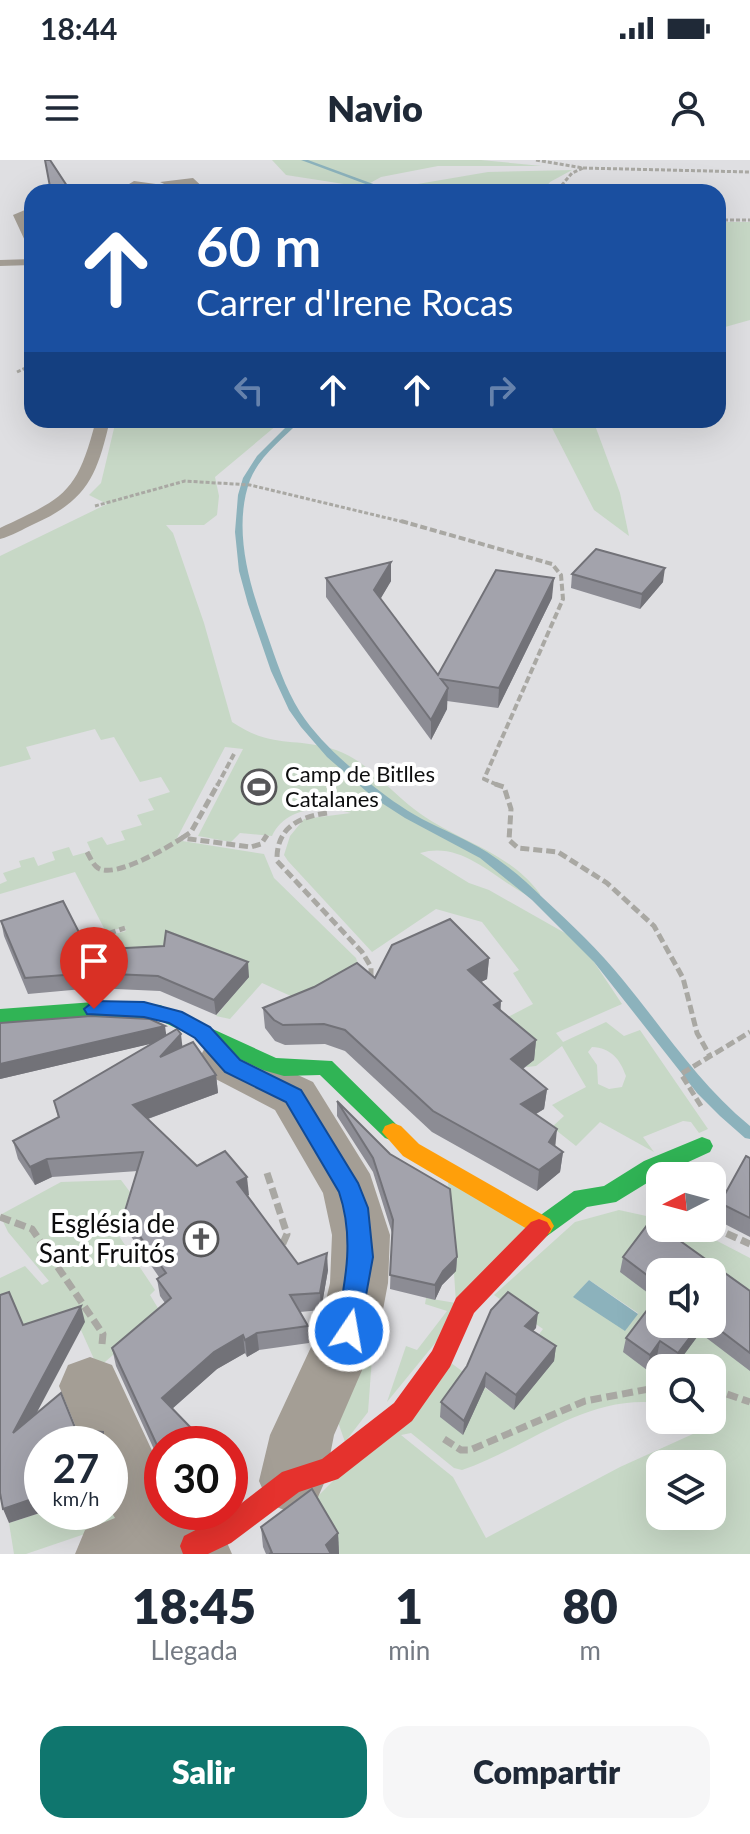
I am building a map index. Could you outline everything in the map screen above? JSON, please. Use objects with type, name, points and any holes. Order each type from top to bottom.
[{"type":"street","points":[[0,1017],[125,1008],[175,1017],[202,1033],[284,1068],[325,1067],[411,1150],[542,1226]]},
{"type":"street","points":[[202,1033],[232,1066],[289,1091],[350,1190],[356,1208],[361,1257],[349,1331],[302,1435],[292,1481]]},
{"type":"street","points":[[90,1386],[135,1491],[160,1521],[166,1549],[230,1527],[292,1481],[329,1470],[403,1412],[441,1359],[465,1306],[542,1226],[582,1198],[608,1195],[652,1168],[702,1146]]},
{"type":"lane","points":[[170,184],[165,182],[193,181],[196,184]]},
{"type":"lane","points":[[0,263],[24,261]]},
{"type":"lane","points":[[0,534],[43,513],[77,490],[89,469],[101,428]]},
{"type":"path","points":[[536,160],[583,168],[750,172]]},
{"type":"path","points":[[563,184],[572,173],[583,168]]},
{"type":"path","points":[[726,220],[750,220]]},
{"type":"path","points":[[17,372],[24,369]]},
{"type":"path","points":[[88,509],[185,481],[250,485],[342,505],[552,564],[561,575],[563,599],[484,779],[504,787],[511,809],[509,840],[518,848],[558,852],[607,883],[654,926],[683,978],[697,1033],[710,1056]]},
{"type":"path","points":[[87,852],[96,867],[106,871],[154,856],[191,832],[234,754]]},
{"type":"path","points":[[327,813],[307,815],[291,822],[277,847],[277,861],[362,952],[371,967],[368,990]]},
{"type":"path","points":[[182,838],[251,847],[261,844],[267,835]]},
{"type":"path","points":[[107,934],[125,928]]},
{"type":"path","points":[[687,1088],[681,1074],[750,1032]]},
{"type":"path","points":[[267,1173],[287,1234],[285,1244],[277,1251]]},
{"type":"path","points":[[0,1217],[32,1229],[103,1334],[90,1386]]},
{"type":"path","points":[[726,1233],[750,1244]]},
{"type":"path","points":[[470,1450],[557,1409],[600,1394],[646,1389]]},
{"type":"path","points":[[726,1394],[750,1402]]},
{"type":"green space","points":[[272,160],[481,160],[542,166],[438,166],[381,177],[368,184],[344,184],[286,175]]},
{"type":"green space","points":[[572,170],[548,184],[418,184],[488,172]]},
{"type":"green space","points":[[726,222],[750,222],[750,320],[726,327]]},
{"type":"green space","points":[[114,428],[273,428],[215,477],[219,496],[217,515],[204,525],[166,525],[173,533],[204,623],[232,722],[260,736],[321,746],[347,755],[368,768],[430,820],[513,867],[540,894],[539,901],[468,858],[437,850],[420,853],[469,883],[489,890],[572,937],[586,950],[622,1004],[556,1033],[563,1042],[606,1022],[624,1036],[640,1030],[708,1129],[699,1133],[691,1122],[683,1121],[643,1137],[654,1152],[600,1122],[576,1146],[552,1127],[564,1116],[552,1105],[586,1087],[562,1046],[536,1066],[527,1067],[467,1038],[533,1004],[513,973],[519,970],[482,922],[436,909],[372,952],[284,855],[290,836],[304,819],[351,813],[317,809],[295,814],[278,826],[272,836],[240,833],[231,842],[198,836],[243,749],[225,747],[176,840],[264,854],[274,878],[356,958],[358,964],[315,1007],[262,983],[230,1019],[216,1016],[248,977],[119,964],[108,936],[126,931],[125,927],[106,932],[75,872],[0,894],[0,884],[7,881],[3,873],[21,867],[19,861],[34,857],[38,866],[55,860],[52,852],[69,847],[73,856],[91,851],[87,842],[102,837],[107,845],[125,840],[121,831],[142,825],[137,815],[154,810],[148,799],[170,792],[161,777],[140,782],[114,737],[101,740],[95,729],[26,747],[31,759],[0,767],[0,556],[107,504],[89,495],[101,483]],"holes":[[[592,1047],[610,1052],[621,1064],[626,1076],[622,1087],[609,1089],[598,1084],[597,1065],[588,1052]]]},
{"type":"green space","points":[[552,428],[596,428],[620,493],[629,536],[594,510]]},
{"type":"green space","points":[[121,1180],[130,1192],[117,1233],[155,1290],[150,1295],[161,1313],[98,1368],[76,1319],[28,1341],[0,1309],[0,1278],[25,1266],[42,1285],[49,1281],[8,1232],[0,1215],[61,1182]]},
{"type":"green space","points":[[448,1182],[530,1227],[387,1402],[406,1346],[417,1350],[447,1311],[425,1304],[426,1298],[456,1303]]},
{"type":"green space","points":[[619,1210],[646,1216],[646,1242],[719,1242],[750,1258],[750,1554],[339,1554],[310,1504],[451,1363],[514,1409],[530,1346],[543,1329],[494,1295],[575,1222]],"holes":[[[589,1280],[638,1313],[638,1314],[574,1297]],[[646,1354],[726,1354],[726,1434],[693,1434],[658,1450],[726,1450],[726,1530],[646,1530],[646,1455],[486,1538],[453,1477],[401,1435],[411,1433],[454,1468],[462,1470],[582,1414],[607,1406],[646,1402]]]},
{"type":"green space","points":[[374,1331],[368,1412],[345,1442],[331,1402]]},
{"type":"green space","points":[[24,1518],[24,1530],[97,1530],[26,1554],[14,1554],[9,1523]]},
{"type":"water","points":[[589,1280],[638,1314],[625,1331],[573,1297]]},
{"type":"building","points":[[45,160],[50,160],[66,184],[50,184]]},
{"type":"building","points":[[596,549],[665,568],[642,594],[572,574]]},
{"type":"building","points":[[391,562],[374,590],[438,675],[496,570],[554,578],[499,688],[441,679],[448,688],[431,720],[326,578]]},
{"type":"building","points":[[63,901],[88,950],[164,946],[166,931],[248,962],[214,1000],[158,976],[91,973],[25,978],[1,921]]},
{"type":"building","points":[[450,919],[489,958],[468,970],[501,1001],[494,1005],[536,1040],[511,1059],[547,1089],[521,1104],[557,1129],[549,1142],[563,1152],[539,1170],[433,1111],[345,1030],[324,1024],[283,1025],[263,1008],[314,987],[357,963],[375,978],[392,945]]},
{"type":"building","points":[[91,1016],[150,1019],[165,1026],[0,1064],[0,1023]]},
{"type":"building","points":[[177,1029],[181,1034],[160,1057],[193,1042],[216,1075],[133,1105],[197,1166],[225,1151],[247,1177],[237,1182],[298,1264],[327,1253],[320,1293],[290,1295],[308,1326],[257,1333],[245,1340],[243,1335],[214,1352],[162,1398],[189,1426],[148,1426],[112,1348],[171,1298],[157,1279],[166,1273],[124,1214],[143,1152],[47,1159],[30,1167],[13,1141],[59,1117],[54,1101]]},
{"type":"building","points":[[337,1101],[390,1154],[450,1189],[457,1257],[435,1285],[390,1275],[393,1220],[373,1158]]},
{"type":"building","points":[[746,1156],[750,1158],[750,1218],[726,1206],[726,1192]]},
{"type":"building","points":[[646,1227],[646,1242],[682,1242],[704,1258],[646,1258],[646,1274],[623,1257]]},
{"type":"building","points":[[726,1274],[750,1291],[750,1353],[726,1335]]},
{"type":"building","points":[[9,1292],[23,1325],[81,1306],[13,1433],[61,1393],[74,1426],[24,1426],[24,1502],[3,1509],[0,1493],[0,1295]]},
{"type":"building","points":[[508,1292],[538,1313],[525,1326],[556,1346],[516,1395],[486,1373],[464,1421],[441,1402],[467,1366],[491,1310]]},
{"type":"building","points":[[646,1312],[646,1338],[689,1338],[678,1353],[660,1341],[649,1354],[626,1338]]},
{"type":"building","points":[[312,1489],[338,1533],[326,1545],[331,1554],[269,1554],[272,1553],[261,1527]]},
{"type":"waterway","points":[[303,160],[370,184]]},
{"type":"waterway","points":[[289,428],[260,458],[247,478],[242,495],[239,532],[247,588],[275,671],[294,710],[331,755],[378,795],[409,816],[484,855],[536,897],[620,984],[701,1089],[750,1134]]},
{"type":"traffic: fast","points":[[0,1017],[94,1009],[160,1012],[270,1064],[284,1068],[325,1067],[393,1132]]},
{"type":"traffic: fast","points":[[539,1229],[582,1198],[608,1195],[652,1168],[702,1146]]},
{"type":"traffic: slow","points":[[393,1132],[411,1150],[542,1226]]},
{"type":"traffic: jam","points":[[194,1546],[221,1533],[292,1481],[329,1470],[403,1412],[441,1359],[465,1306],[539,1229]]},
{"type":"place","name":"Camp de Bitlles Catalanes","points":[[259,787]]},
{"type":"place","name":"Església de Sant Fruitós","points":[[201,1239]]},
{"type":"route","points":[[94,1009],[125,1008],[175,1017],[202,1033],[232,1066],[294,1096],[350,1190],[356,1208],[361,1257],[349,1331]]}]
